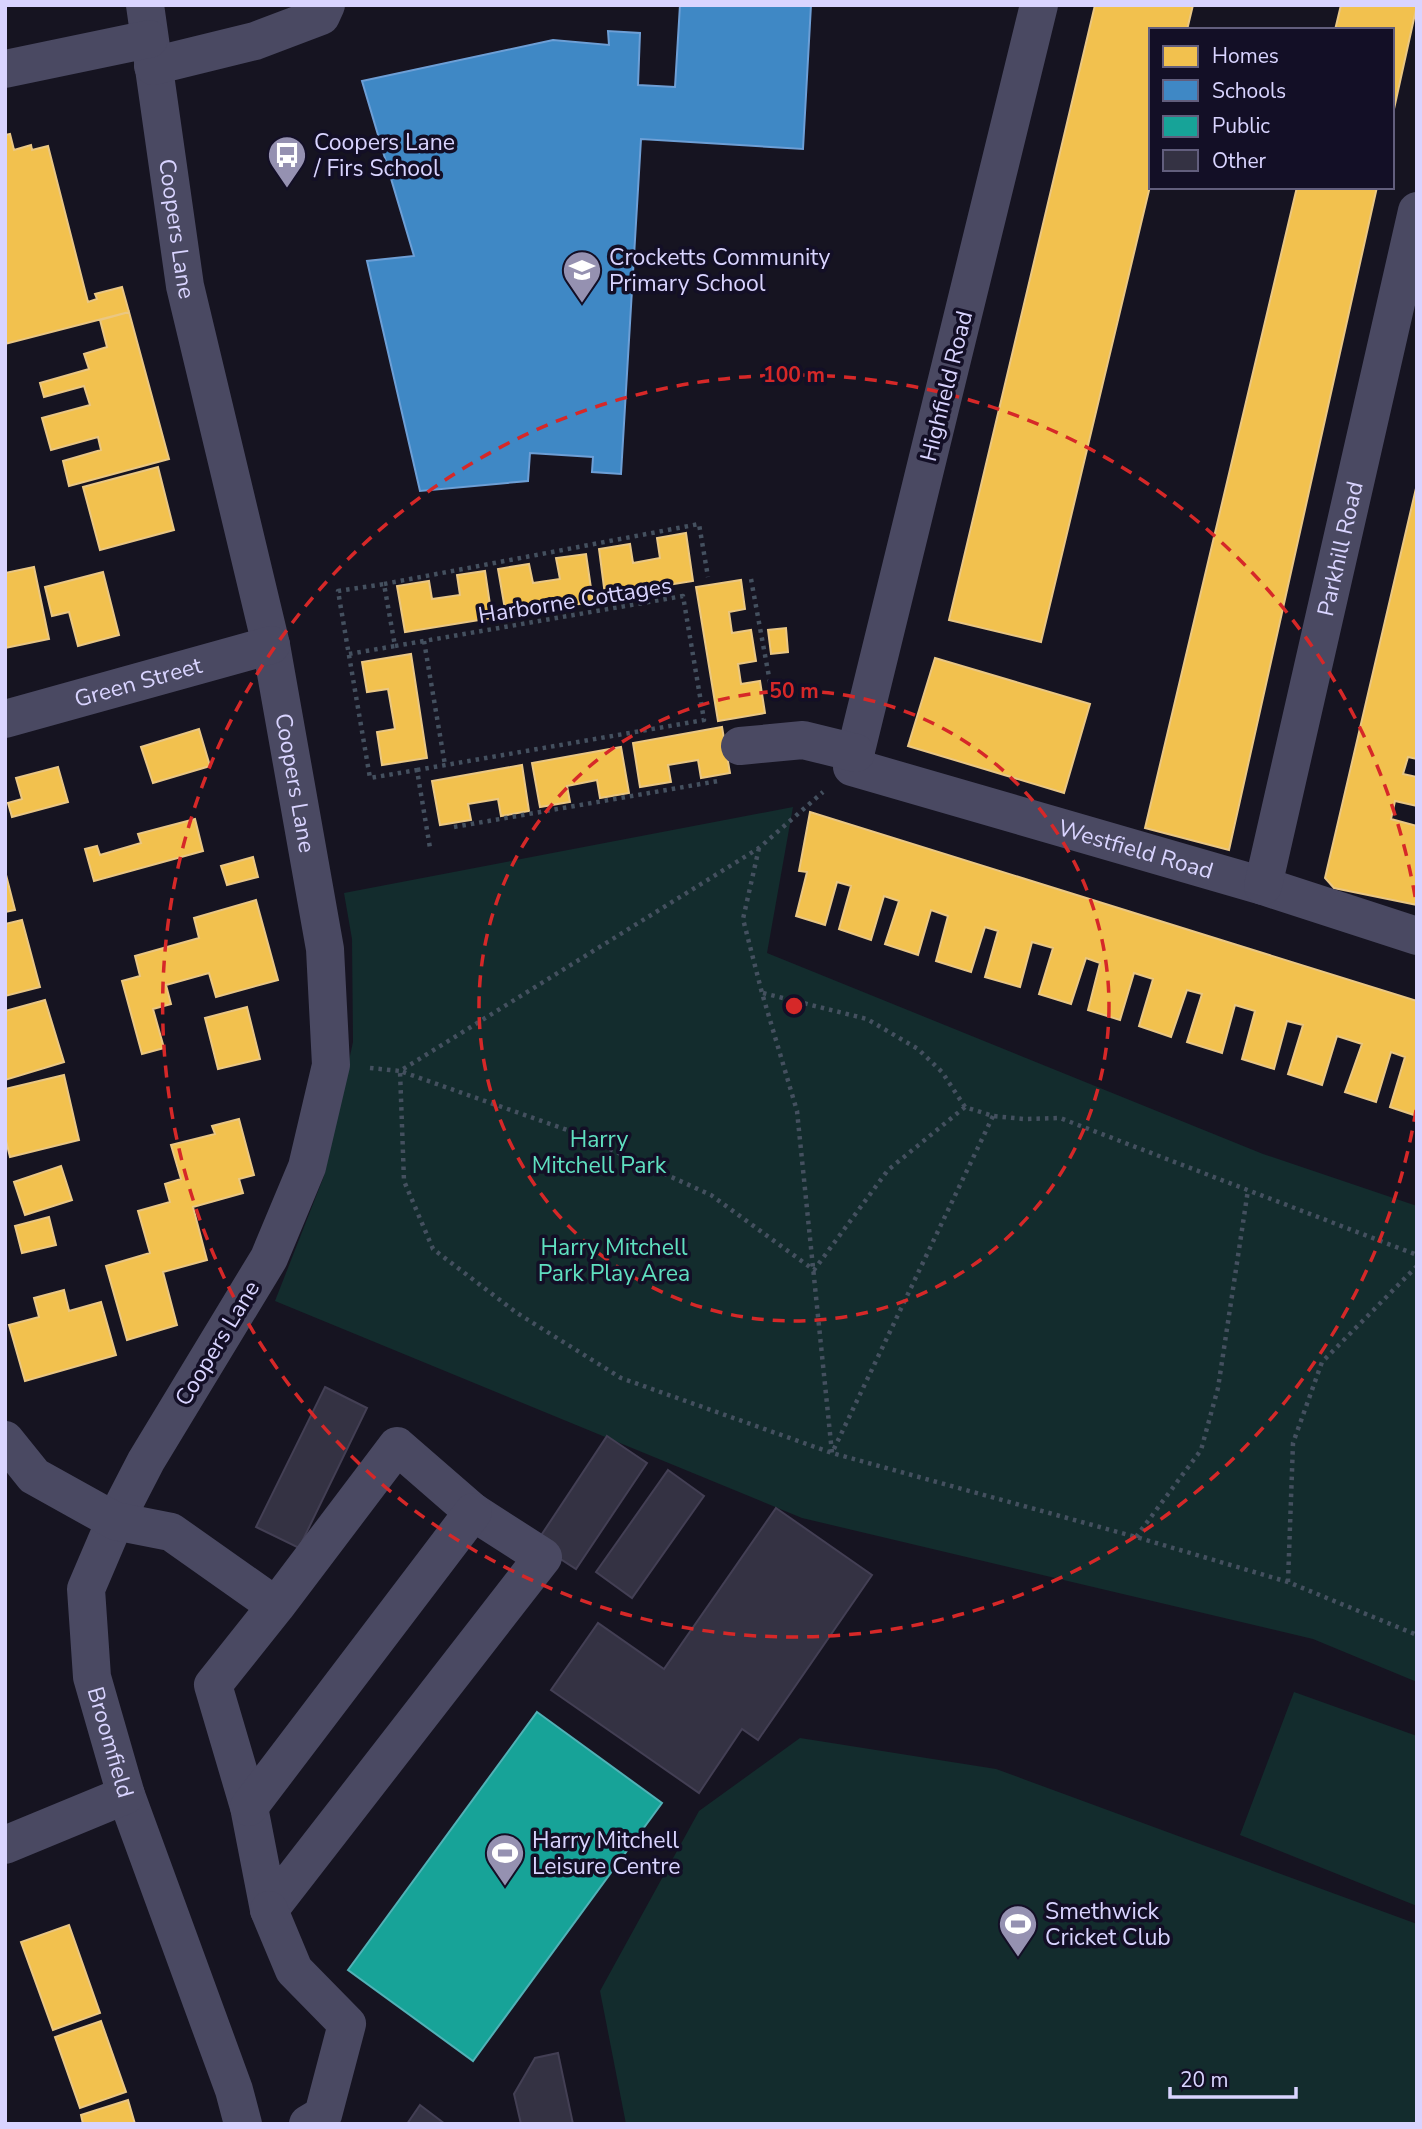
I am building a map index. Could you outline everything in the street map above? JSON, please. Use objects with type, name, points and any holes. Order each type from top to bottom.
[{"type":"street","points":[[5,69],[149,37],[256,41],[321,16],[326,5]]},
{"type":"street","name":"Highfield Road","points":[[854,760],[1039,5]]},
{"type":"street","name":"Coopers Lane","points":[[115,1521],[146,1461],[269,1258],[307,1167],[331,1065],[325,949],[271,645],[185,286],[149,37]]},
{"type":"street","name":"Parkhill Road","points":[[1263,886],[1417,211]]},
{"type":"street","name":"Green Street","points":[[5,719],[271,645]]},
{"type":"street","name":"Westfield Road","points":[[740,746],[803,740],[854,760],[1417,936]]},
{"type":"street","points":[[5,1440],[34,1476],[115,1521],[171,1532],[276,1606]]},
{"type":"street","points":[[269,1909],[543,1557],[473,1512],[397,1446],[213,1685],[249,1807],[269,1909],[294,1970],[347,2024],[323,2115],[308,2124]]},
{"type":"street","points":[[249,1807],[473,1512]]},
{"type":"street","name":"Broomfield","points":[[115,1521],[86,1590],[92,1677],[126,1795],[238,2107]]},
{"type":"street","points":[[5,1845],[126,1795]]},
{"type":"street","points":[[238,2107],[264,2124]]},
{"type":"path","points":[[349,654],[424,641],[445,765],[370,778],[338,592],[699,524],[708,577]]},
{"type":"path","points":[[751,579],[782,742]]},
{"type":"path","points":[[384,584],[395,646]]},
{"type":"path","name":"Harborne Cottages","points":[[424,641],[683,596],[704,720],[445,765]]},
{"type":"path","points":[[400,1071],[758,848],[854,760]]},
{"type":"path","points":[[417,770],[430,848]]},
{"type":"path","points":[[454,827],[719,781]]},
{"type":"path","points":[[758,848],[743,919],[797,1111],[832,1452]]},
{"type":"path","points":[[762,993],[867,1019],[918,1049],[942,1072],[965,1107],[993,1116],[1060,1118],[1417,1255]]},
{"type":"path","points":[[331,1065],[400,1071],[570,1131],[711,1195],[814,1270]]},
{"type":"path","points":[[400,1071],[404,1181],[433,1249],[517,1313],[621,1378],[832,1452],[1288,1582],[1417,1635]]},
{"type":"path","points":[[814,1270],[888,1170],[965,1107]]},
{"type":"path","points":[[832,1452],[993,1116]]},
{"type":"path","points":[[1136,1537],[1201,1450],[1218,1388],[1248,1189]]},
{"type":"path","points":[[1288,1582],[1293,1443],[1322,1362],[1417,1266]]},
{"type":"green space","name":"Harry Mitchell Park","points":[[793,807],[767,953],[1263,1154],[1417,1206],[1417,1682],[1313,1639],[802,1518],[275,1301],[324,1176],[353,1042],[352,939],[344,893]]},
{"type":"green space","points":[[1294,1692],[1417,1736],[1417,1906],[1240,1835]]},
{"type":"green space","name":"Smethwick Cricket Club","points":[[800,1738],[996,1769],[1417,1924],[1417,2124],[626,2124],[600,1991],[699,1811]]},
{"type":"building: Homes","points":[[1095,5],[1193,5],[1187,28],[1149,28],[1149,189],[1041,642],[949,620]]},
{"type":"building: Homes","points":[[1341,5],[1417,5],[1394,109],[1394,28],[1335,28]]},
{"type":"building: Homes","points":[[10,134],[14,150],[31,145],[32,150],[48,146],[88,302],[97,299],[95,294],[122,287],[129,312],[5,344],[5,135]]},
{"type":"building: Homes","points":[[1297,189],[1377,189],[1229,850],[1145,828]]},
{"type":"building: Homes","points":[[129,312],[169,459],[69,486],[63,461],[101,450],[98,437],[51,450],[42,418],[90,405],[84,386],[44,397],[40,383],[89,369],[84,354],[107,347],[100,320]]},
{"type":"building: Homes","points":[[158,467],[174,530],[100,550],[83,487]]},
{"type":"building: Homes","points":[[1417,484],[1417,759],[1408,757],[1403,774],[1417,777],[1417,806],[1395,801],[1391,819],[1417,826],[1417,905],[1334,888],[1325,878]]},
{"type":"building: Homes","points":[[686,533],[693,581],[605,595],[599,549],[630,544],[633,563],[660,558],[657,538]]},
{"type":"building: Homes","points":[[586,554],[593,602],[506,615],[498,569],[529,564],[533,583],[560,579],[556,558]]},
{"type":"building: Homes","points":[[34,567],[49,639],[5,648],[5,573]]},
{"type":"building: Homes","points":[[485,571],[492,618],[405,632],[397,586],[429,581],[432,599],[460,595],[457,575]]},
{"type":"building: Homes","points":[[103,572],[119,635],[78,646],[69,612],[52,616],[45,587]]},
{"type":"building: Homes","points":[[741,580],[745,609],[729,612],[732,633],[751,630],[756,661],[738,664],[741,684],[760,681],[765,713],[718,721],[696,587]]},
{"type":"building: Homes","points":[[786,628],[788,652],[771,654],[768,630]]},
{"type":"building: Homes","points":[[411,654],[427,758],[382,765],[377,732],[395,729],[388,689],[367,692],[362,662]]},
{"type":"building: Homes","points":[[935,658],[1090,704],[1064,793],[908,746]]},
{"type":"building: Homes","points":[[722,727],[730,773],[701,778],[698,760],[668,765],[671,782],[640,787],[633,743]]},
{"type":"building: Homes","points":[[199,729],[210,766],[153,783],[141,747]]},
{"type":"building: Homes","points":[[621,747],[629,793],[600,798],[597,780],[567,786],[570,802],[540,807],[532,763]]},
{"type":"building: Homes","points":[[522,765],[529,811],[501,816],[498,799],[468,804],[471,820],[440,825],[432,781]]},
{"type":"building: Homes","points":[[58,767],[68,802],[12,817],[8,803],[22,799],[16,778]]},
{"type":"building: Homes","points":[[810,812],[1417,1001],[1417,1116],[1390,1107],[1405,1057],[1391,1052],[1376,1102],[1345,1092],[1362,1044],[1337,1036],[1322,1085],[1288,1074],[1303,1025],[1287,1021],[1274,1069],[1242,1059],[1255,1011],[1235,1005],[1222,1053],[1187,1042],[1202,994],[1187,990],[1171,1037],[1139,1026],[1153,979],[1134,973],[1120,1020],[1088,1010],[1100,963],[1086,958],[1071,1004],[1039,994],[1053,948],[1032,942],[1020,987],[985,977],[998,931],[985,927],[971,972],[936,961],[948,916],[931,910],[918,955],[885,944],[899,901],[884,896],[871,940],[839,929],[851,886],[837,882],[825,925],[796,916],[807,872],[799,871]]},
{"type":"building: Homes","points":[[195,819],[203,851],[94,881],[85,849],[97,846],[100,855],[141,843],[138,834]]},
{"type":"building: Homes","points":[[253,857],[258,877],[227,885],[221,866]]},
{"type":"building: Homes","points":[[5,871],[15,910],[5,912]]},
{"type":"building: Homes","points":[[256,900],[278,980],[216,997],[209,973],[166,985],[171,1004],[153,1009],[164,1048],[142,1054],[122,981],[140,976],[135,956],[199,938],[194,918]]},
{"type":"building: Homes","points":[[22,920],[40,987],[5,996],[5,924]]},
{"type":"building: Homes","points":[[45,1000],[64,1062],[5,1080],[5,1011]]},
{"type":"building: Homes","points":[[247,1007],[260,1059],[218,1069],[205,1018]]},
{"type":"building: Homes","points":[[64,1075],[79,1140],[10,1157],[5,1137],[5,1089]]},
{"type":"building: Homes","points":[[239,1119],[254,1175],[239,1179],[243,1193],[193,1207],[207,1260],[163,1272],[177,1325],[127,1340],[106,1266],[150,1253],[138,1211],[170,1202],[165,1184],[181,1179],[171,1145],[215,1134],[212,1126]]},
{"type":"building: Homes","points":[[61,1166],[72,1200],[25,1215],[14,1182]]},
{"type":"building: Homes","points":[[49,1217],[56,1245],[22,1253],[15,1226]]},
{"type":"building: Homes","points":[[64,1290],[69,1311],[101,1302],[116,1355],[25,1381],[9,1325],[39,1317],[34,1298]]},
{"type":"building: Homes","points":[[69,1925],[100,2013],[53,2030],[21,1942]]},
{"type":"building: Homes","points":[[101,2021],[126,2092],[80,2108],[55,2037]]},
{"type":"building: Homes","points":[[128,2100],[135,2124],[83,2124],[81,2115]]},
{"type":"building: Schools","points":[[680,5],[811,5],[803,149],[641,139],[621,474],[592,472],[593,457],[530,453],[528,481],[420,491],[367,261],[414,256],[362,81],[553,40],[609,45],[608,31],[640,33],[638,85],[675,87]]},
{"type":"building: Public","name":"Harry Mitchell Leisure Centre","points":[[537,1712],[662,1803],[473,2061],[348,1970]]},
{"type":"building: Other","points":[[325,1387],[367,1408],[299,1548],[256,1527]]},
{"type":"building: Other","points":[[607,1436],[647,1463],[576,1569],[536,1543]]},
{"type":"building: Other","points":[[668,1470],[704,1496],[632,1598],[596,1572]]},
{"type":"building: Other","points":[[776,1508],[872,1575],[758,1740],[742,1729],[699,1793],[551,1690],[598,1623],[664,1669]]},
{"type":"building: Other","points":[[558,2053],[573,2124],[521,2124],[514,2094],[535,2058]]},
{"type":"building: Other","points":[[420,2105],[445,2124],[407,2124]]},
{"type":"place","name":"Coopers Lane / Firs School","points":[[287,189]]},
{"type":"place","name":"Crocketts Community Primary School","points":[[582,304]]},
{"type":"place","name":"Harry Mitchell Leisure Centre","points":[[505,1887]]},
{"type":"place","name":"Smethwick Cricket Club","points":[[1018,1958]]},
{"type":"park label","name":"Harry Mitchell Park Play Area","points":[[614,1260]]}]
